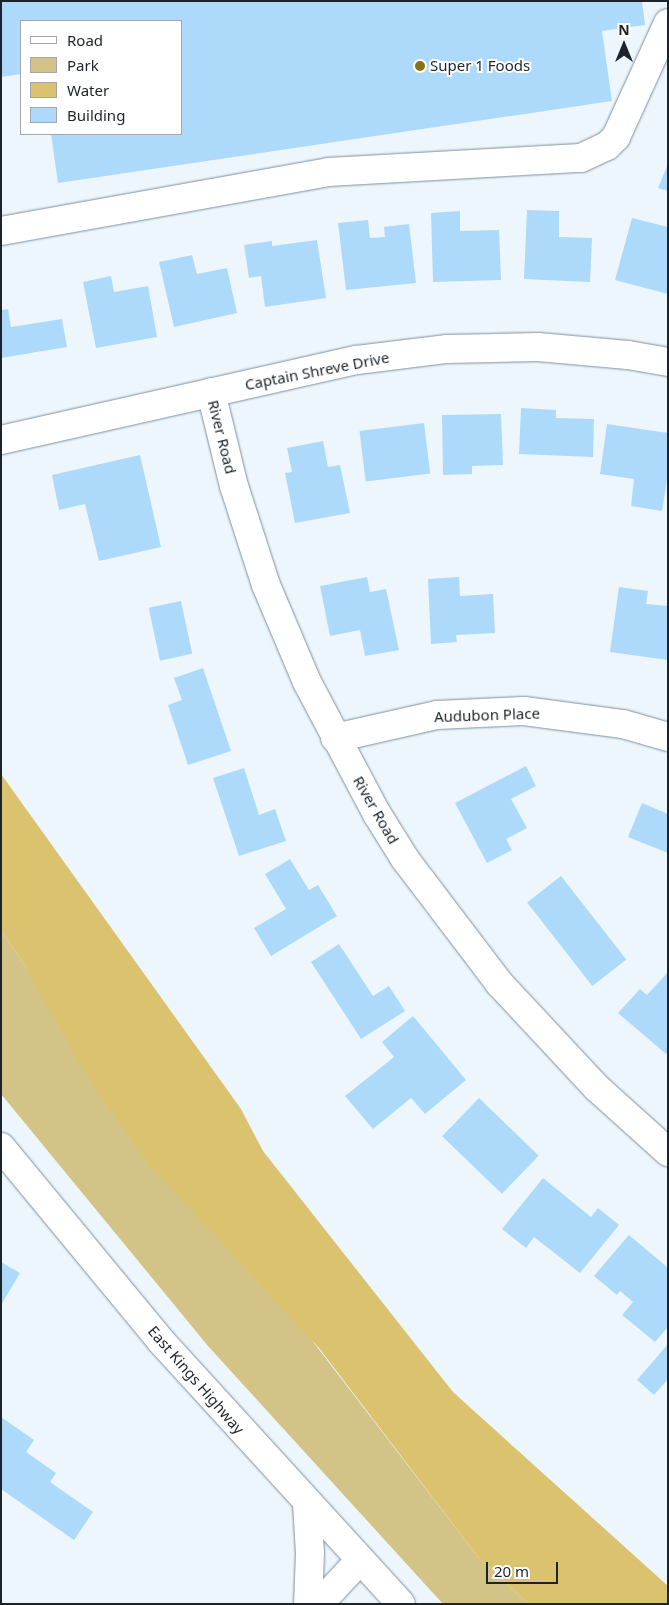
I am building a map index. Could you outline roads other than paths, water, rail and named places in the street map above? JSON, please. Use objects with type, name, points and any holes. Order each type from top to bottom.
[{"type":"street","points":[[1,231],[328,172],[581,158],[606,146],[616,138],[668,23]]},
{"type":"street","name":"Captain Shreve Drive","points":[[1,440],[357,360],[447,349],[538,347],[628,355],[668,362]]},
{"type":"street","name":"River Road","points":[[211,392],[234,486],[266,586],[307,682],[335,738],[405,859],[466,943],[556,1047],[668,1152]]},
{"type":"street","name":"Audubon Place","points":[[335,738],[437,716],[524,711],[623,724],[668,737]]},
{"type":"street","name":"East Kings Highway","points":[[1,1147],[154,1333],[401,1604]]},
{"type":"street","points":[[307,1503],[310,1553],[308,1604]]},
{"type":"street","points":[[319,1604],[366,1567]]},
{"type":"street","points":[[343,1604],[366,1567]]},
{"type":"water","points":[[1,774],[241,1109],[263,1151],[453,1392],[668,1586],[668,1604],[529,1604],[478,1557],[319,1348],[149,1165],[85,1074],[25,966],[1,930]]},
{"type":"place","name":"Super 1 Foods","points":[[420,66]]}]
